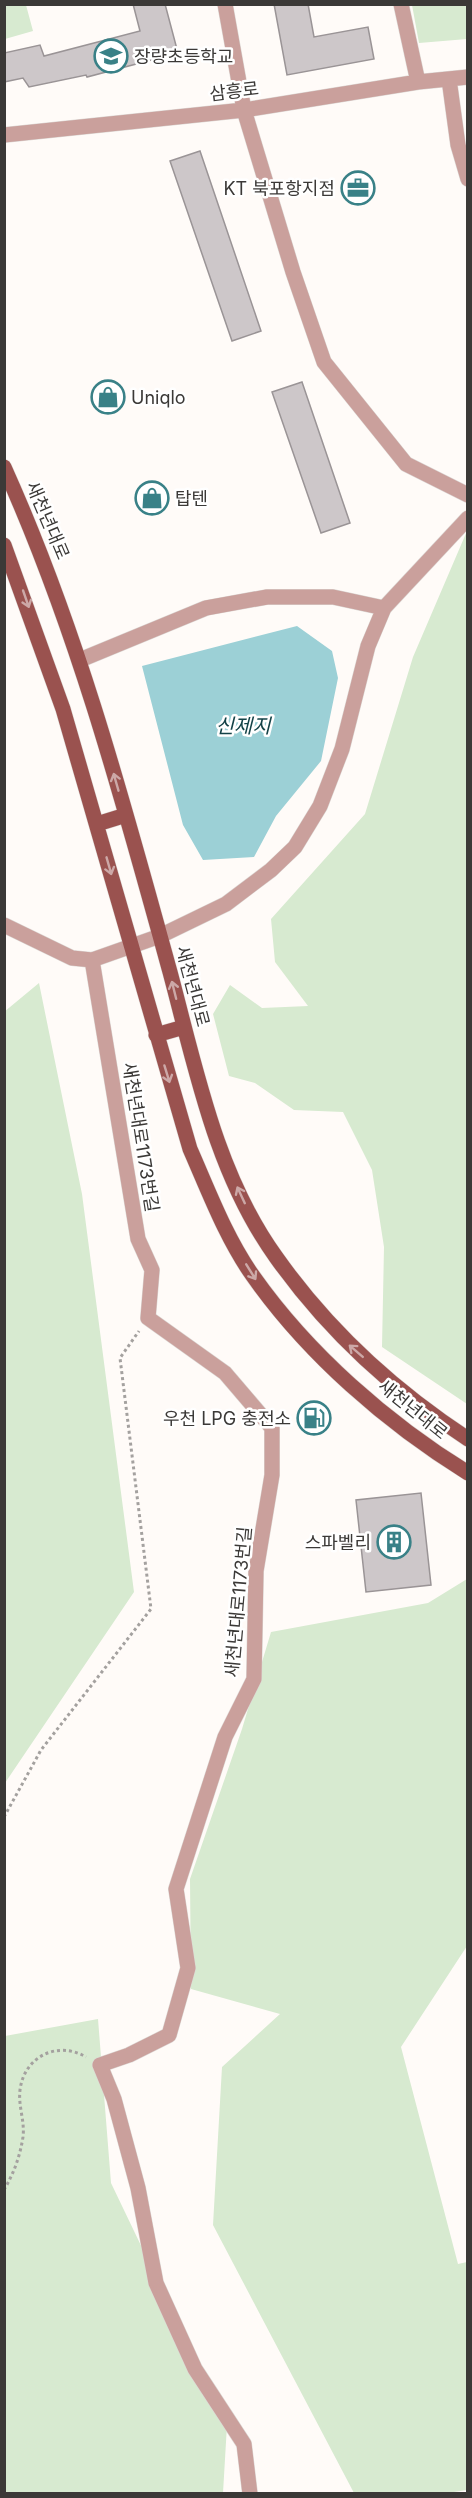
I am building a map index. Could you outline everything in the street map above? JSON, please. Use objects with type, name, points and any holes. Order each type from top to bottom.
[{"type":"main road","name":"새천년대로","points":[[4,466],[49,571],[80,660],[217,1139],[243,1199],[275,1256],[341,1338],[401,1391],[468,1439]]},
{"type":"main road","name":"새천년대로","points":[[4,545],[63,709],[190,1149],[221,1219],[253,1276],[310,1344],[367,1398],[442,1457],[468,1473]]},
{"type":"main road","points":[[97,824],[126,815]]},
{"type":"main road","points":[[156,1035],[184,1027]]},
{"type":"street","points":[[225,4],[244,110],[293,272],[324,362],[406,464],[468,495]]},
{"type":"street","points":[[401,4],[418,82]]},
{"type":"street","name":"삼흥로","points":[[4,135],[244,110],[418,82],[468,78]]},
{"type":"street","points":[[449,79],[458,145],[468,179]]},
{"type":"street","points":[[4,924],[72,958],[92,960],[160,936],[242,894],[295,847],[309,827],[342,749],[368,646],[384,608],[468,518]]},
{"type":"street","points":[[80,660],[206,608],[267,597],[333,597],[384,608]]},
{"type":"street","name":"새천년대로1173번길","points":[[92,960],[138,1239],[152,1269],[148,1318],[225,1373],[272,1428],[272,1475],[256,1572],[254,1679],[225,1737],[176,1889],[188,1968],[169,2035],[129,2055],[100,2066]]},
{"type":"street","points":[[100,2066],[114,2099],[138,2188],[156,2283],[195,2369],[244,2444],[250,2493]]},
{"type":"path","points":[[4,1817],[41,1750],[151,1609],[120,1358],[148,1318]]},
{"type":"path","points":[[4,2190],[21,2152],[24,2133],[20,2087],[31,2066],[48,2051],[57,2048],[77,2052],[100,2066]]},
{"type":"green space","points":[[5,4],[26,5],[33,31],[5,39]]},
{"type":"green space","points":[[412,5],[467,5],[467,39],[419,43]]},
{"type":"green space","points":[[467,531],[467,1404],[382,1347],[384,1247],[372,1170],[343,1112],[294,1110],[255,1083],[229,1076],[213,1014],[230,985],[262,1008],[308,1006],[275,962],[271,919],[365,814],[413,657]]},
{"type":"green space","points":[[39,983],[82,1194],[134,1592],[5,1783],[4,1012]]},
{"type":"green space","points":[[467,1579],[467,1946],[401,2047],[458,2264],[467,2262],[467,2490],[441,2494],[354,2493],[213,2225],[222,2067],[280,2014],[191,1989],[190,1879],[242,1729],[271,1632],[428,1603]]},
{"type":"green space","points":[[98,2019],[111,2183],[227,2425],[223,2493],[5,2494],[5,2036]]},
{"type":"water","name":"신제지","points":[[297,626],[332,651],[338,678],[321,761],[276,816],[254,857],[203,860],[183,825],[142,666]]},
{"type":"building","points":[[133,4],[165,4],[178,53],[87,77],[86,75],[29,87],[23,78],[4,82],[4,53],[40,45],[44,56],[140,31]]},
{"type":"building","points":[[274,4],[308,4],[314,37],[368,27],[374,59],[287,75]]},
{"type":"building","points":[[200,151],[261,331],[232,341],[170,161]]},
{"type":"building","points":[[302,382],[350,523],[321,533],[272,392]]},
{"type":"building","name":"스파벨리","points":[[421,1493],[431,1585],[366,1592],[356,1500]]},
{"type":"place","name":"장량초등학교","points":[[111,56]]},
{"type":"place","name":"KT 북포항지점","points":[[358,188]]},
{"type":"place","name":"Uniqlo","points":[[108,397]]},
{"type":"place","name":"탑텐","points":[[152,498]]},
{"type":"place","name":"우천 LPG 충전소","points":[[314,1418]]},
{"type":"place","name":"스파벨리","points":[[394,1542]]}]
